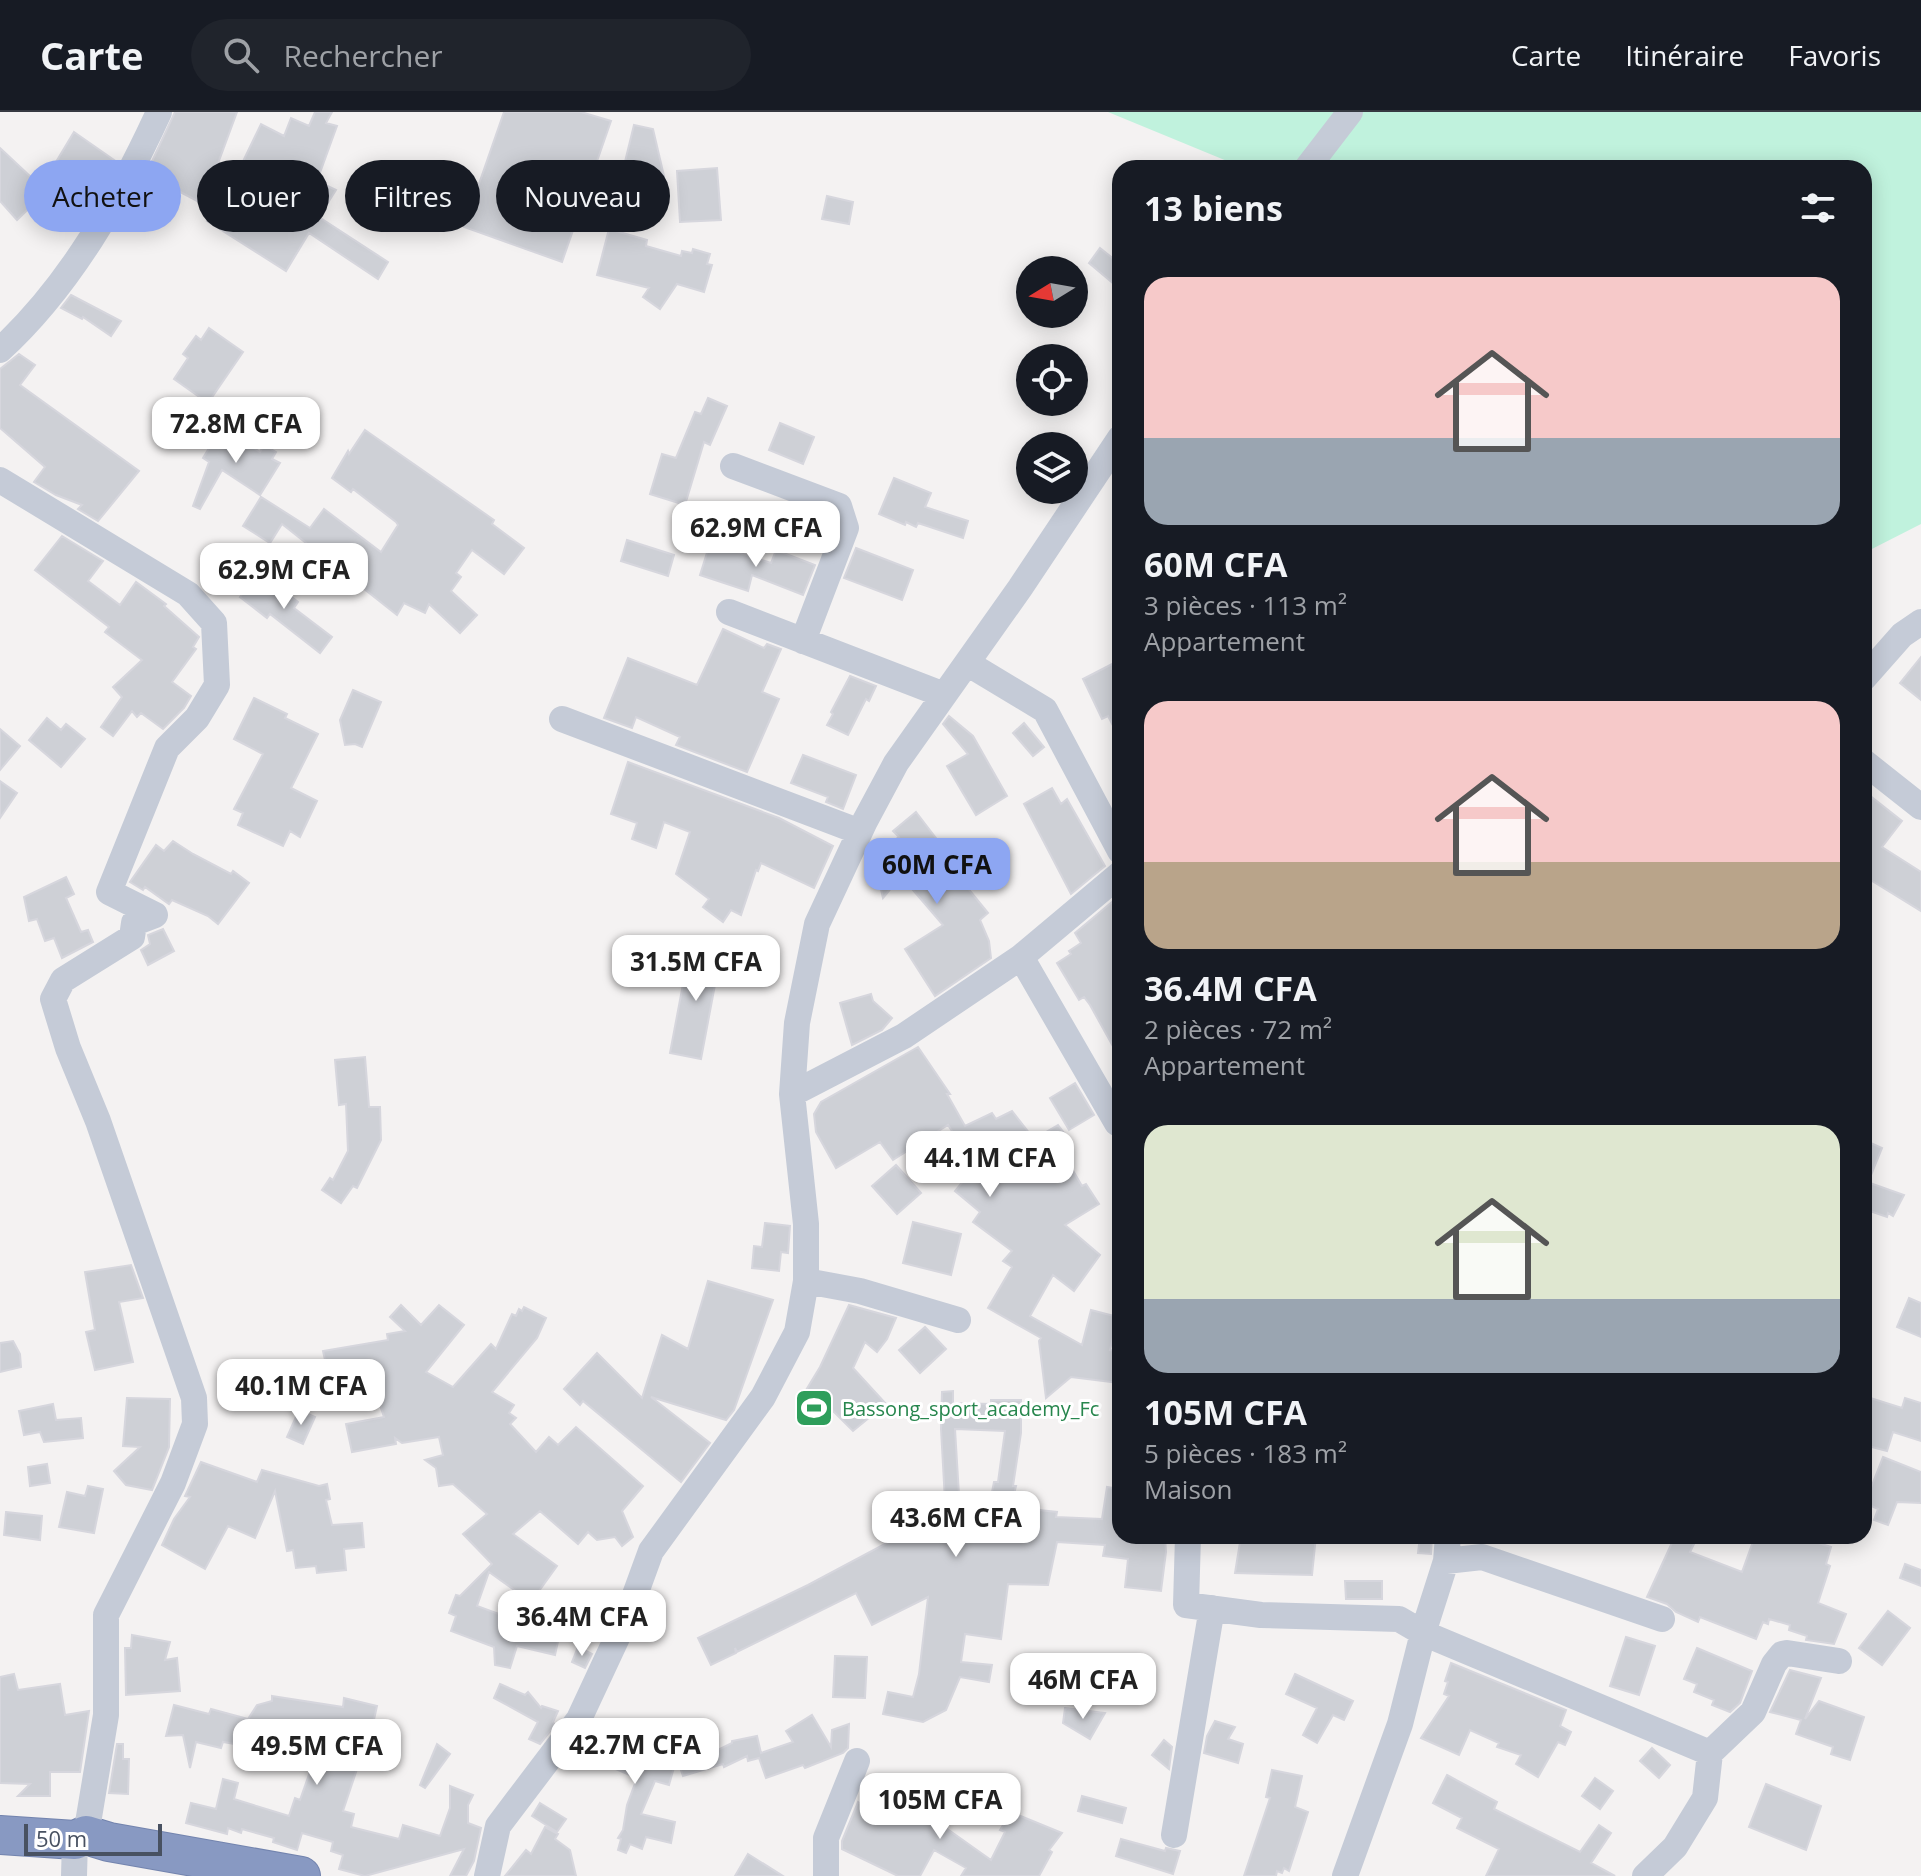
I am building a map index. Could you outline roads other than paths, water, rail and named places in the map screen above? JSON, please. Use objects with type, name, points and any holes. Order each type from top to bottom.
[{"type":"highway","points":[[0,1835],[78,1850],[109,1842],[237,1870],[301,1876]]},
{"type":"street","points":[[0,350],[61,283],[133,168],[159,112]]},
{"type":"street","points":[[1313,160],[1350,112]]},
{"type":"street","points":[[487,1876],[498,1826],[579,1719],[628,1614],[651,1551],[763,1397],[797,1332],[806,1281],[806,1224],[792,1094],[797,1023],[817,924],[896,763],[1112,450]]},
{"type":"street","points":[[733,466],[839,506],[846,528],[803,641]]},
{"type":"street","points":[[0,480],[188,594],[214,623],[217,652],[217,685],[197,718],[167,748],[109,892],[155,915],[134,923],[132,937],[63,980],[53,999],[194,1398],[195,1424],[173,1483],[106,1615],[106,1715],[78,1850]]},
{"type":"street","points":[[729,612],[944,695]]},
{"type":"street","points":[[1872,669],[1902,635],[1921,622]]},
{"type":"street","points":[[967,663],[1045,710],[1112,836]]},
{"type":"street","points":[[562,719],[860,832]]},
{"type":"street","points":[[1872,768],[1921,807]]},
{"type":"street","points":[[792,1094],[904,1036],[1021,957],[1112,881]]},
{"type":"street","points":[[1021,957],[1112,1114]]},
{"type":"street","points":[[806,1281],[860,1291],[958,1320]]},
{"type":"street","points":[[1188,1544],[1186,1605],[1261,1615],[1399,1619],[1423,1633],[1710,1753]]},
{"type":"street","points":[[1345,1876],[1400,1724],[1447,1548],[1482,1557],[1662,1619]]},
{"type":"street","points":[[1174,1835],[1212,1608]]},
{"type":"street","points":[[1645,1876],[1675,1847],[1705,1798],[1710,1753],[1753,1712],[1774,1664],[1782,1654],[1839,1661]]},
{"type":"street","points":[[826,1876],[826,1838],[857,1761]]},
{"type":"place","name":"Bassong_sport_academy_Fc","points":[[814,1408]]}]
